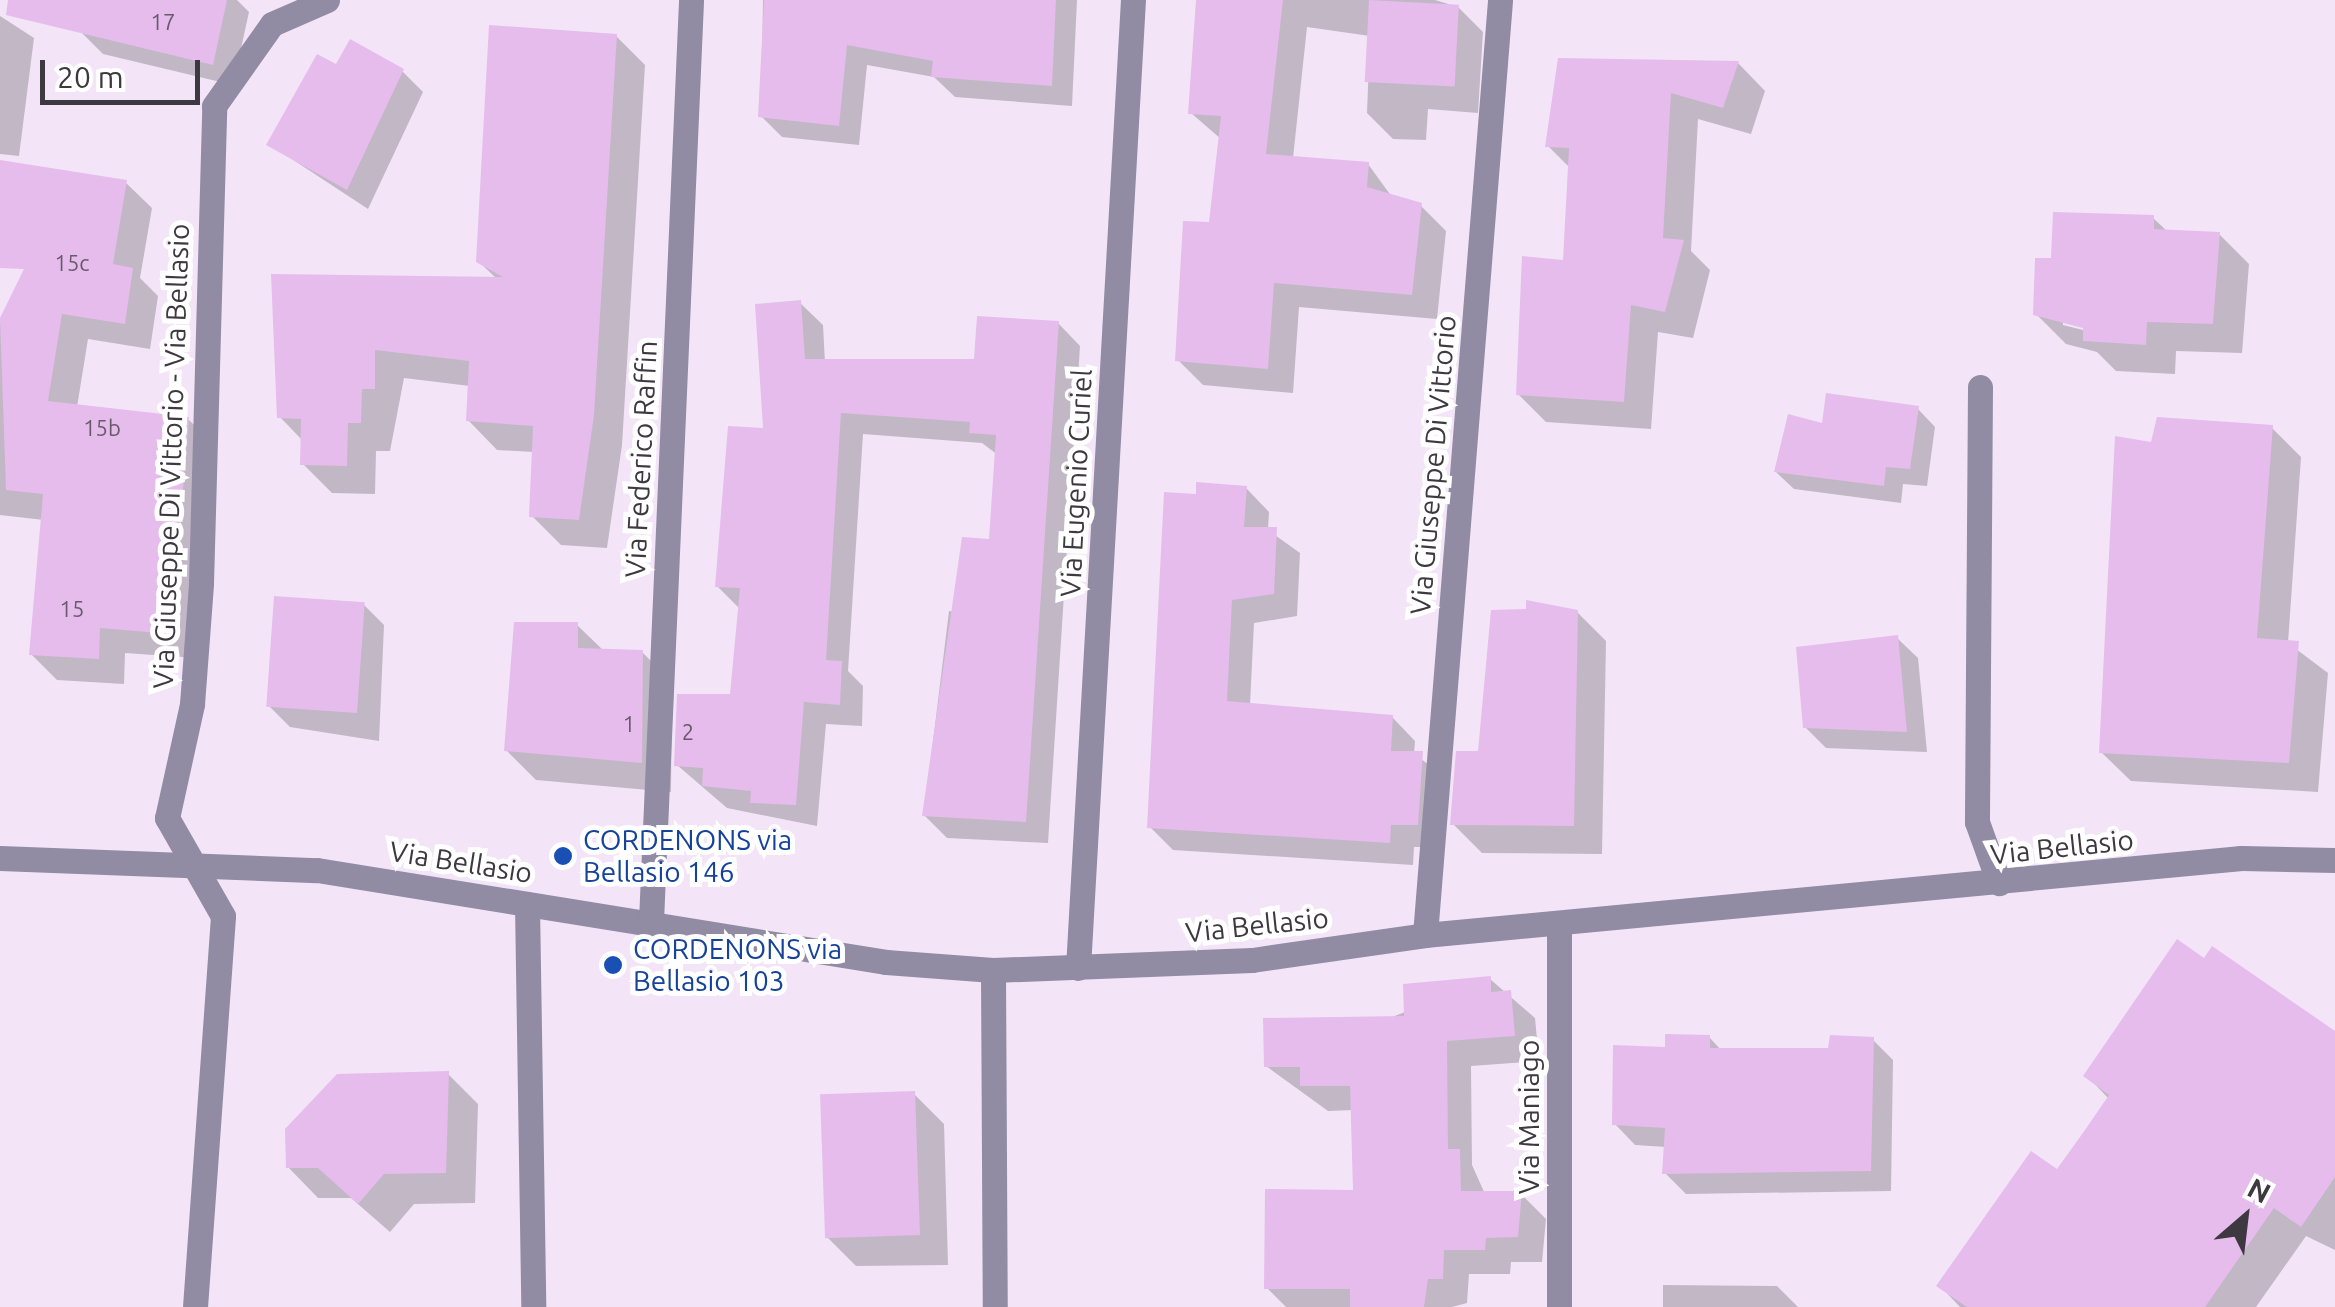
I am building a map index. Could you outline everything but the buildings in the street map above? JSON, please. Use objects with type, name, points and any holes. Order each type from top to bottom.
[{"type":"street","name":"Via Giuseppe Di Vittorio - Via Bellasio","points":[[188,860],[167,818],[192,704],[202,584],[214,106],[272,24],[328,0]]},
{"type":"street","name":"Via Federico Raffin","points":[[650,922],[691,0]]},
{"type":"street","name":"Via Eugenio Curiel","points":[[1078,968],[1133,0]]},
{"type":"street","name":"Via Giuseppe Di Vittorio","points":[[1425,934],[1500,0]]},
{"type":"street","points":[[1980,387],[1977,822],[1999,883]]},
{"type":"street","name":"Via Bellasio","points":[[0,858],[188,860],[527,904],[886,962],[994,970],[1252,960],[1425,934],[1559,928],[2242,858],[2335,860]]},
{"type":"street","points":[[188,860],[223,916],[195,1307]]},
{"type":"street","points":[[527,904],[533,1307]]},
{"type":"street","name":"Via Maniago","points":[[1559,928],[1559,1307]]},
{"type":"street","points":[[994,970],[994,1307]]},
{"type":"place","name":"CORDENONS via Bellasio 146","points":[[563,856]]},
{"type":"place","name":"CORDENONS via Bellasio 103","points":[[613,965]]}]
